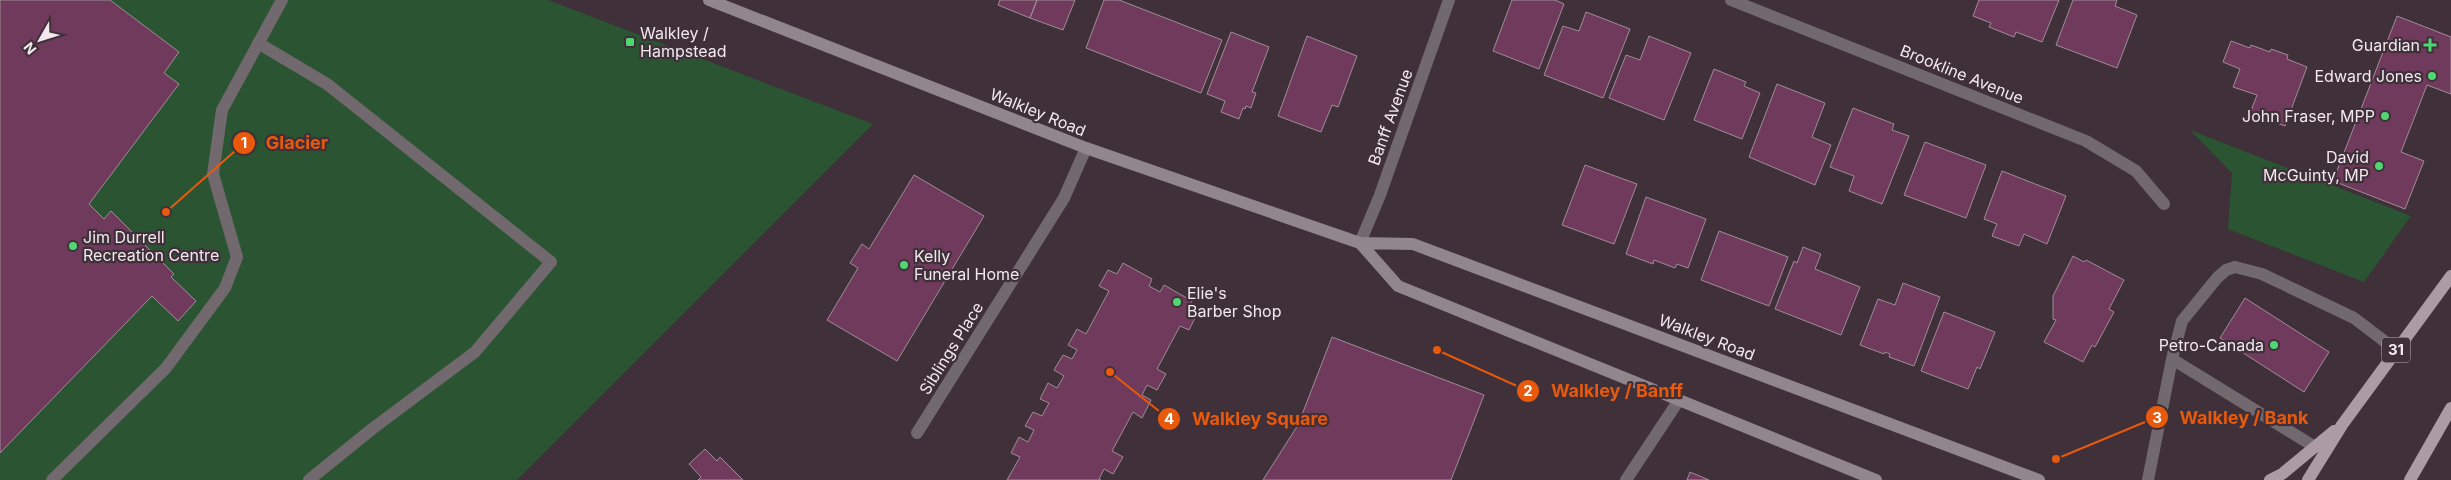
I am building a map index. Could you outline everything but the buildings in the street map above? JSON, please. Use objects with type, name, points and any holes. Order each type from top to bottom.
[{"type":"main road","name":"Walkley Road","points":[[709,0],[1086,148],[1360,243],[1413,244],[2039,480]]},
{"type":"main road","name":"Walkley Road","points":[[1360,243],[1398,286],[1876,480]]},
{"type":"main road","name":"31","points":[[2308,480],[2342,425],[2451,276]]},
{"type":"main road","points":[[2413,477],[2451,408]]},
{"type":"main road","points":[[2270,480],[2282,474],[2342,425]]},
{"type":"street","points":[[52,480],[166,368],[225,288],[237,257],[213,174],[222,110],[282,0]]},
{"type":"street","name":"Banff Avenue","points":[[1360,243],[1380,195],[1449,0]]},
{"type":"street","name":"Brookline Avenue","points":[[1731,0],[2086,142],[2136,171],[2164,204]]},
{"type":"street","points":[[258,44],[327,84],[551,262],[475,352],[372,429],[309,480]]},
{"type":"street","name":"Siblings Place","points":[[917,433],[1064,198],[1086,148]]},
{"type":"street","points":[[2148,480],[2172,359],[2182,321],[2217,278],[2226,270],[2235,267],[2262,274],[2354,318],[2396,350]]},
{"type":"street","points":[[2172,359],[2315,447]]},
{"type":"street","points":[[1626,480],[1680,400]]},
{"type":"green space","name":"Jim Durrell Recreation Centre","points":[[0,0],[548,0],[873,124],[517,480],[0,480]]},
{"type":"green space","points":[[2190,130],[2411,216],[2364,282],[2228,229],[2232,173]]},
{"type":"place","name":"Walkley / Hampstead","points":[[630,42]]},
{"type":"place","name":"Guardian","points":[[2430,45]]},
{"type":"place","name":"Edward Jones","points":[[2432,76]]},
{"type":"place","name":"John Fraser, MPP","points":[[2385,116]]},
{"type":"place","name":"David McGuinty, MP","points":[[2379,166]]},
{"type":"place","name":"Glacier","points":[[166,212]]},
{"type":"place","name":"Jim Durrell Recreation Centre","points":[[73,246]]},
{"type":"place","name":"Kelly Funeral Home","points":[[904,265]]},
{"type":"place","name":"Elie's Barber Shop","points":[[1177,302]]},
{"type":"place","name":"Petro-Canada","points":[[2274,345]]},
{"type":"place","name":"Walkley / Banff","points":[[1437,350]]},
{"type":"place","name":"Walkley Square","points":[[1110,372]]},
{"type":"place","name":"Walkley / Bank","points":[[2056,459]]}]
